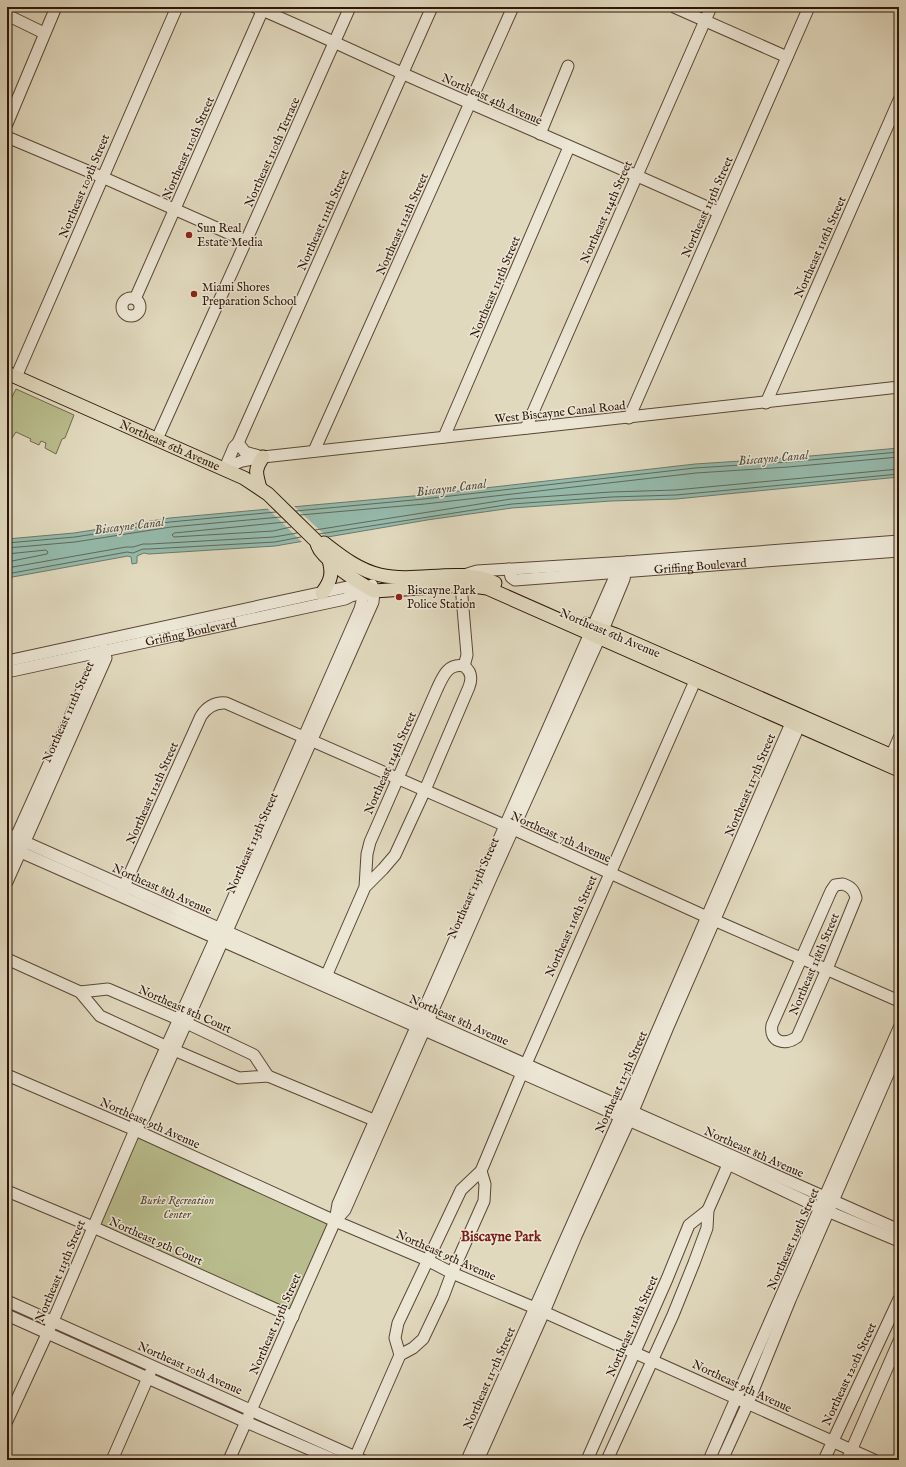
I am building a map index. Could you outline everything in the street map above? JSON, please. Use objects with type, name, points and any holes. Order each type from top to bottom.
[{"type":"main road","name":"Northeast 6th Avenue","points":[[11,375],[225,468],[244,478],[260,488],[278,504],[316,541],[319,549],[328,557],[369,588]]},
{"type":"main road","points":[[260,488],[256,472],[257,466],[263,457]]},
{"type":"main road","name":"Northeast 6th Avenue","points":[[316,541],[324,543],[335,552],[360,567],[386,576],[487,580],[596,632]]},
{"type":"main road","points":[[322,593],[329,583],[331,576],[331,567],[328,557]]},
{"type":"main road","points":[[360,567],[369,588]]},
{"type":"main road","name":"Griffing Boulevard","points":[[369,588],[381,581],[386,576]]},
{"type":"main road","name":"Griffing Boulevard","points":[[369,588],[462,580],[480,586]]},
{"type":"main road","name":"Northeast 6th Avenue","points":[[480,586],[596,632],[895,763]]},
{"type":"street","points":[[7,124],[56,7]]},
{"type":"street","name":"Northeast 109th Street","points":[[11,375],[102,177],[177,7]]},
{"type":"street","name":"Northeast 110th Terrace","points":[[157,439],[350,7]]},
{"type":"street","name":"Northeast 111th Street","points":[[225,468],[234,447],[238,443],[432,7]]},
{"type":"street","name":"Northeast 112th Street","points":[[314,451],[513,7]]},
{"type":"street","points":[[674,7],[787,57]]},
{"type":"street","name":"Northeast 114th Street","points":[[526,428],[711,7]]},
{"type":"street","name":"Northeast 115th Street","points":[[629,418],[809,7]]},
{"type":"street","name":"Northeast 4th Avenue","points":[[260,8],[402,74],[637,175],[718,212]]},
{"type":"street","name":"Northeast 110th Street","points":[[135,299],[175,210],[260,8]]},
{"type":"street","points":[[7,15],[44,33]]},
{"type":"street","points":[[540,134],[568,66]]},
{"type":"street","name":"Northeast 116th Street","points":[[766,403],[899,100]]},
{"type":"street","points":[[7,138],[102,177],[246,241]]},
{"type":"street","name":"Northeast 113th Street","points":[[444,437],[569,147]]},
{"type":"street","name":"West Biscayne Canal Road","points":[[225,468],[239,462],[263,457],[766,403],[899,387]]},
{"type":"street","points":[[238,443],[245,452],[263,457]]},
{"type":"street","name":"Griffing Boulevard","points":[[627,567],[899,541]]},
{"type":"street","name":"Griffing Boulevard","points":[[462,580],[472,571],[627,567],[899,551]]},
{"type":"street","name":"Northeast 115th Street","points":[[596,632],[614,579],[615,567]]},
{"type":"street","name":"Northeast 115th Street","points":[[229,1460],[336,1221],[338,1204],[379,1122],[596,632],[627,567]]},
{"type":"street","name":"Northeast 114th Street","points":[[462,580],[467,655],[464,666]]},
{"type":"street","name":"Griffing Boulevard","points":[[7,661],[36,660],[104,651],[347,587],[369,588]]},
{"type":"street","name":"Northeast 113th Street","points":[[308,739],[369,588]]},
{"type":"street","name":"Northeast 113th Street","points":[[7,1421],[48,1332],[134,1130],[136,1116],[170,1048],[308,739],[373,602],[369,588]]},
{"type":"street","name":"Griffing Boulevard","points":[[7,672],[36,660],[109,639],[345,600],[369,588]]},
{"type":"street","points":[[345,600],[356,605],[358,613]]},
{"type":"street","name":"Northeast 111th Street","points":[[7,882],[13,845],[97,657],[104,651],[109,639]]},
{"type":"street","name":"Northeast 114th Street","points":[[324,980],[365,887],[367,854],[370,842],[398,778],[445,674],[451,667],[460,665],[464,666],[470,672],[470,687],[425,790],[395,855],[365,887]]},
{"type":"street","name":"Northeast 116th Street","points":[[400,1355],[395,1338],[398,1323],[426,1260],[461,1190],[481,1171],[609,872],[697,676]]},
{"type":"street","name":"Northeast 7th Avenue","points":[[212,705],[222,702],[232,704],[711,919],[899,1001]]},
{"type":"street","name":"Northeast 112th Street","points":[[122,891],[198,722],[204,712],[212,705]]},
{"type":"street","name":"Northeast 117th Street","points":[[478,1460],[540,1310],[797,720]]},
{"type":"street","points":[[895,763],[899,738]]},
{"type":"street","name":"Northeast 8th Avenue","points":[[13,845],[122,891],[423,1023],[626,1115],[730,1160],[829,1199],[899,1230]]},
{"type":"street","name":"Northeast 118th Street","points":[[843,884],[849,886],[854,891],[856,898],[827,969],[797,1037],[790,1042],[782,1042],[777,1040],[773,1035],[771,1030],[772,1025],[801,957],[835,885],[843,884]]},
{"type":"street","name":"Northeast 8th Court","points":[[7,960],[80,992],[100,1016],[170,1048],[239,1078],[268,1076],[379,1122]]},
{"type":"street","name":"Northeast 8th Court","points":[[80,992],[108,989],[182,1021],[254,1055],[268,1076]]},
{"type":"street","name":"Northeast 119th Street","points":[[722,1460],[748,1403],[899,1028]]},
{"type":"street","name":"Northeast 119th Street","points":[[829,1199],[899,1049]]},
{"type":"street","name":"Northeast 9th Avenue","points":[[7,1075],[748,1403],[831,1442],[849,1455],[874,1460]]},
{"type":"street","name":"Northeast 8th Avenue","points":[[730,1160],[825,1210],[899,1241]]},
{"type":"street","name":"Northeast 118th Street","points":[[607,1460],[673,1315],[707,1228],[708,1210],[730,1160]]},
{"type":"street","points":[[357,1459],[400,1355],[413,1348],[423,1339],[444,1297],[452,1273],[484,1201],[485,1184],[481,1171]]},
{"type":"street","name":"Northeast 9th Court","points":[[7,1190],[293,1317]]},
{"type":"street","name":"Northeast 118th Street","points":[[587,1460],[667,1279],[689,1225],[708,1210]]},
{"type":"street","name":"Northeast 119th Street","points":[[709,1460],[736,1398],[825,1210]]},
{"type":"street","name":"Northeast 120th Street","points":[[824,1460],[831,1442],[899,1299]]},
{"type":"street","name":"Northeast 10th Avenue","points":[[7,1302],[252,1410],[357,1459]]},
{"type":"street","name":"Northeast 117th Street","points":[[468,1460],[540,1310]]},
{"type":"street","points":[[7,1315],[48,1332],[246,1422],[335,1460]]},
{"type":"street","points":[[849,1455],[899,1341]]},
{"type":"street","points":[[112,1460],[153,1367]]},
{"type":"green space","points":[[16,389],[74,415],[65,438],[62,439],[56,454],[45,448],[46,443],[41,441],[39,445],[30,441],[31,439],[16,432],[10,441],[7,440],[7,407]]},
{"type":"green space","name":"Burke Recreation Center","points":[[135,1130],[335,1221],[293,1317],[93,1227]]},
{"type":"water","name":"Biscayne Canal","points":[[899,448],[899,477],[676,499],[611,501],[512,508],[427,520],[275,546],[149,554],[144,553],[137,556],[137,563],[132,564],[131,557],[128,556],[7,578],[7,539],[74,533],[170,518],[424,495],[695,464],[788,458]]},
{"type":"pier","points":[[293,505],[327,537],[303,543],[266,507]]},
{"type":"place","name":"Sun Real Estate Media","points":[[189,235]]},
{"type":"place","name":"Miami Shores Preparation School","points":[[194,294]]},
{"type":"place","name":"Biscayne Park Police Station","points":[[399,597]]},
{"type":"district","name":"Biscayne Park","points":[[501,1236]]}]
